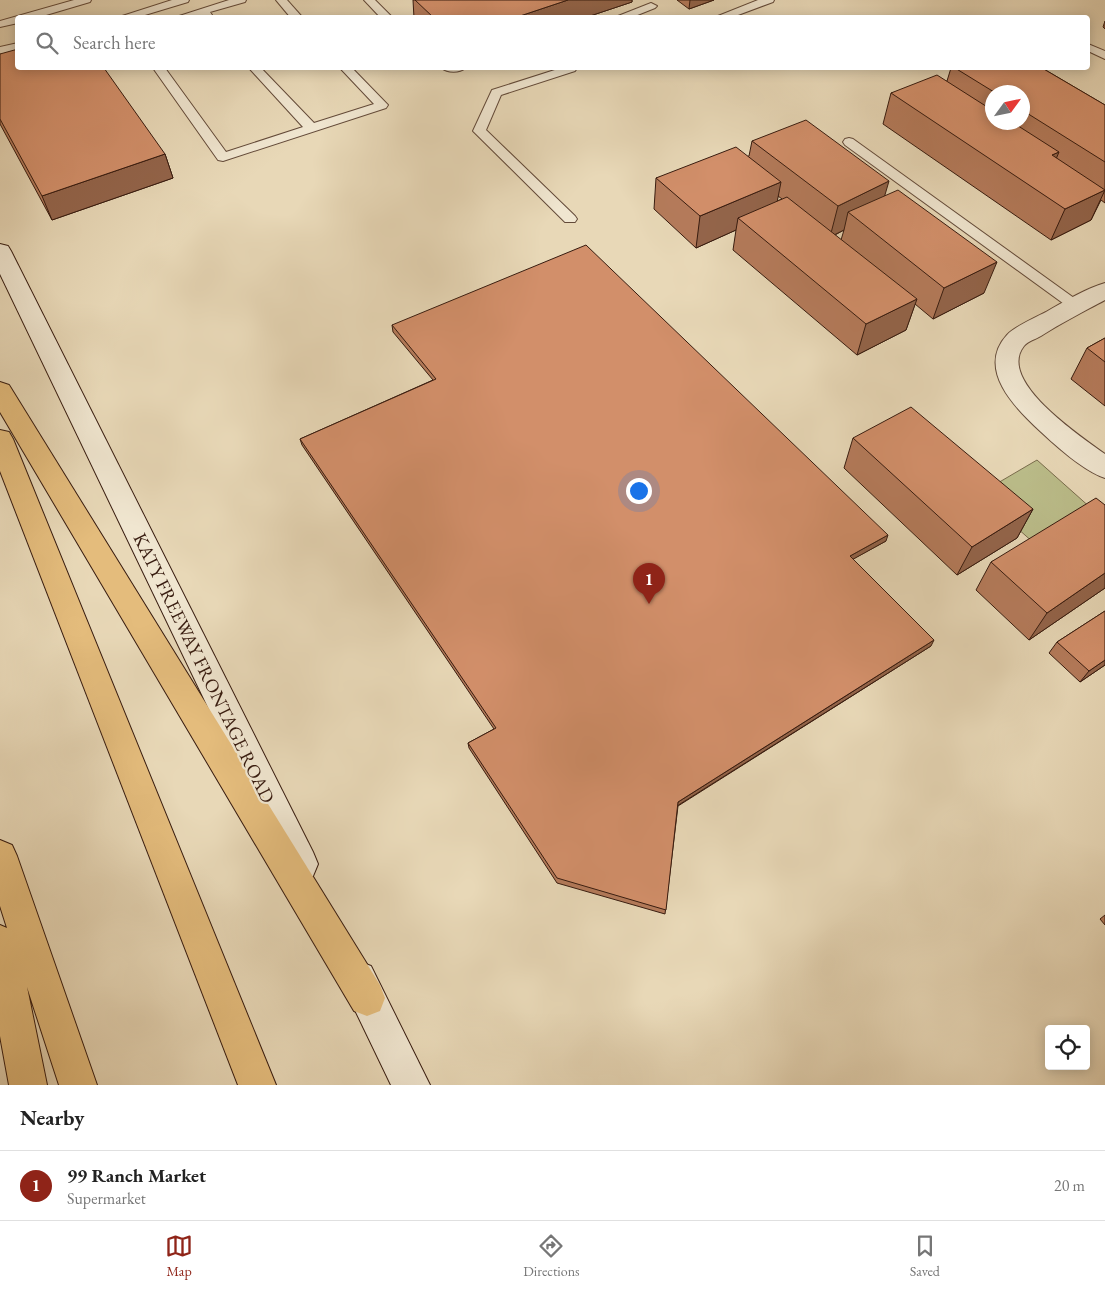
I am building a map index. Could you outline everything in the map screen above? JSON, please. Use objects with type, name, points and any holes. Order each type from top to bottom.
[{"type":"highway","points":[[0,391],[368,998]]},
{"type":"highway","points":[[0,440],[81,639],[257,1085]]},
{"type":"highway","points":[[0,856],[78,1085]]},
{"type":"highway","points":[[0,943],[28,1085]]},
{"type":"main road","name":"KATY FREEWAY FRONTAGE ROAD","points":[[0,251],[411,1085]]},
{"type":"main road","points":[[1105,291],[1041,324],[1015,341],[1005,361],[1006,370],[1017,392],[1048,424],[1105,468]]},
{"type":"lane","points":[[33,15],[86,0]]},
{"type":"lane","points":[[132,15],[184,0]]},
{"type":"lane","points":[[206,14],[241,0]]},
{"type":"lane","points":[[281,0],[295,15]]},
{"type":"lane","points":[[369,0],[385,15]]},
{"type":"lane","points":[[726,15],[769,0]]},
{"type":"lane","points":[[626,15],[651,6]]},
{"type":"lane","points":[[0,24],[15,20]]},
{"type":"lane","points":[[0,51],[15,47]]},
{"type":"lane","points":[[1090,48],[1105,56]]},
{"type":"lane","points":[[160,70],[223,156],[382,106],[348,70]]},
{"type":"lane","points":[[257,70],[312,129]]},
{"type":"lane","points":[[565,70],[496,93],[479,132],[570,219]]},
{"type":"lane","points":[[849,142],[1076,306]]},
{"type":"green space","points":[[1037,460],[1092,509],[1035,544],[979,494]]},
{"type":"building","points":[[415,0],[568,0],[523,15],[431,15]]},
{"type":"building","points":[[15,50],[15,70],[105,70],[165,154],[42,196],[0,119],[0,54]]},
{"type":"building","points":[[958,70],[1045,70],[1105,105],[1105,162],[1030,115],[1030,85],[985,86]]},
{"type":"building","points":[[937,75],[985,106],[985,130],[1025,130],[1059,152],[1052,155],[1105,190],[1065,209],[891,93]]},
{"type":"building","points":[[806,120],[889,181],[838,206],[752,141]]},
{"type":"building","points":[[736,147],[781,182],[700,216],[656,178]]},
{"type":"building","points":[[898,190],[997,262],[944,288],[848,212]]},
{"type":"building","points":[[787,197],[917,299],[866,324],[738,218]]},
{"type":"building","points":[[586,245],[888,535],[850,556],[934,640],[678,802],[666,910],[557,878],[468,743],[496,728],[300,439],[436,379],[392,325]]},
{"type":"building","points":[[1105,338],[1105,362],[1087,348]]},
{"type":"building","points":[[911,407],[1033,509],[972,547],[853,438]]},
{"type":"building","points":[[1096,498],[1105,505],[1105,573],[1047,613],[991,562]]},
{"type":"building","points":[[1105,611],[1105,660],[1089,671],[1057,642]]},
{"type":"place","name":"99 Ranch Market","points":[[649,604]]}]
